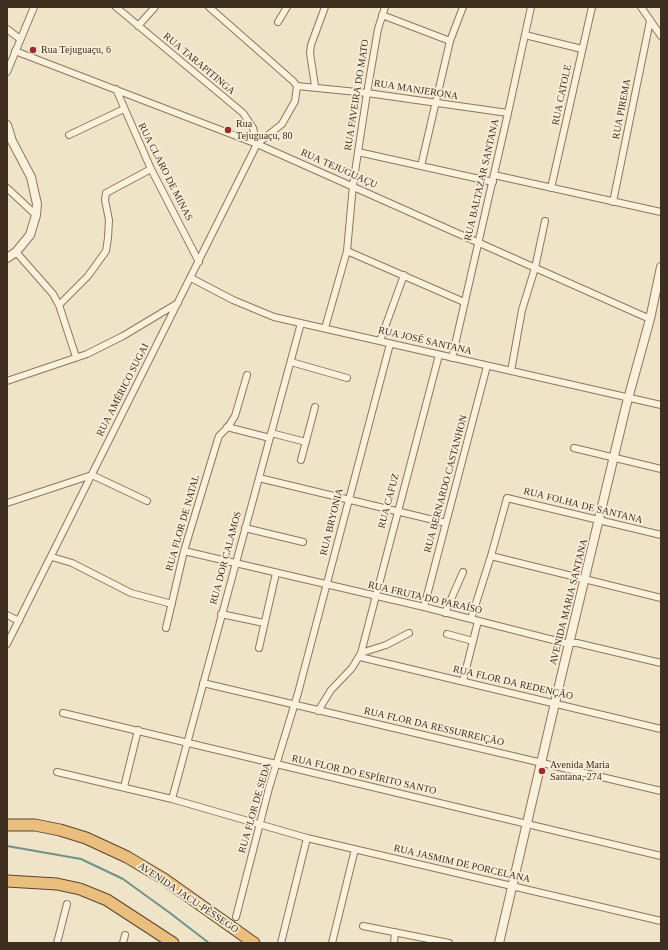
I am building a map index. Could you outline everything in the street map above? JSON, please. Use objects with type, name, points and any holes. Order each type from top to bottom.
[{"type":"highway","name":"AVENIDA JACU-PÊSSEGO","points":[[7,825],[34,826],[60,830],[86,838],[127,857],[164,879],[254,943]]},
{"type":"highway","points":[[7,880],[57,884],[80,889],[107,900],[173,943]]},
{"type":"street","points":[[7,72],[34,7]]},
{"type":"street","name":"RUA TARAPITINGA","points":[[116,7],[243,113],[253,128],[258,144]]},
{"type":"street","points":[[138,26],[155,7]]},
{"type":"street","points":[[209,7],[286,73],[296,86],[295,101],[290,113],[282,124],[258,144]]},
{"type":"street","points":[[278,22],[287,7]]},
{"type":"street","points":[[315,86],[310,58],[311,46],[325,7]]},
{"type":"street","name":"RUA FAVEIRA DO MATO","points":[[325,328],[347,251],[353,185],[367,93],[378,29],[385,7]]},
{"type":"street","points":[[421,166],[450,41],[463,7]]},
{"type":"street","name":"RUA BALTAZAR SANTANA","points":[[452,358],[493,182],[531,7]]},
{"type":"street","name":"RUA CATOLE","points":[[552,188],[592,7]]},
{"type":"street","points":[[641,7],[661,36]]},
{"type":"street","points":[[382,15],[450,41]]},
{"type":"street","name":"RUA PIREMA","points":[[614,202],[650,20]]},
{"type":"street","points":[[7,29],[20,39]]},
{"type":"street","points":[[525,36],[582,49]]},
{"type":"street","name":"RUA TEJUGUAÇU","points":[[15,51],[258,144],[353,185],[650,319]]},
{"type":"street","name":"RUA MANJERONA","points":[[296,86],[315,86],[435,104],[508,113]]},
{"type":"street","name":"RUA CLARO DE MINAS","points":[[116,89],[151,169],[199,262]]},
{"type":"street","points":[[69,135],[124,109]]},
{"type":"street","points":[[7,125],[35,190],[37,204],[36,215],[30,234],[16,252],[7,258]]},
{"type":"street","name":"RUA AMÉRICO SUGAI","points":[[7,644],[258,144]]},
{"type":"street","points":[[358,152],[493,182]]},
{"type":"street","points":[[59,306],[88,276],[106,251],[109,220],[105,200],[106,193],[151,169]]},
{"type":"street","points":[[494,175],[661,212]]},
{"type":"street","points":[[7,188],[36,215]]},
{"type":"street","points":[[510,370],[522,310],[535,268],[545,221]]},
{"type":"street","points":[[347,251],[464,302]]},
{"type":"street","points":[[16,252],[45,283],[59,306],[76,357]]},
{"type":"street","name":"AVENIDA MARIA SANTANA","points":[[499,943],[569,643],[629,397],[650,319],[661,267]]},
{"type":"street","points":[[380,342],[404,275]]},
{"type":"street","name":"RUA JOSÉ SANTANA","points":[[191,278],[233,300],[262,312],[302,323],[661,405]]},
{"type":"street","points":[[7,381],[76,357],[123,336],[178,303]]},
{"type":"street","name":"RUA DOR CALAMOS","points":[[172,799],[221,614],[302,323]]},
{"type":"street","name":"RUA BRYONIA","points":[[294,705],[347,500],[390,344]]},
{"type":"street","name":"RUA CAFUZ","points":[[360,655],[374,596],[439,355]]},
{"type":"street","points":[[291,362],[347,378]]},
{"type":"street","name":"RUA BERNARDO CASTANHON","points":[[424,607],[487,366]]},
{"type":"street","name":"RUA FLOR DE NATAL","points":[[166,628],[184,551],[217,442],[219,436],[235,416],[247,375]]},
{"type":"street","points":[[301,460],[315,407]]},
{"type":"street","points":[[227,427],[306,442]]},
{"type":"street","points":[[574,448],[661,469]]},
{"type":"street","points":[[7,503],[92,475],[147,502]]},
{"type":"street","points":[[259,478],[446,523]]},
{"type":"street","name":"RUA FOLHA DE SANTANA","points":[[471,619],[491,556],[507,498],[661,535]]},
{"type":"street","points":[[245,528],[303,542]]},
{"type":"street","name":"RUA FRUTA DO PARAÍSO","points":[[184,551],[424,607],[569,643],[577,643],[661,663]]},
{"type":"street","points":[[52,556],[72,563],[127,592],[172,604]]},
{"type":"street","points":[[491,556],[661,598]]},
{"type":"street","points":[[445,613],[463,572]]},
{"type":"street","points":[[259,648],[276,573]]},
{"type":"street","points":[[221,614],[264,623]]},
{"type":"street","points":[[7,615],[19,621]]},
{"type":"street","points":[[463,681],[478,621]]},
{"type":"street","points":[[318,710],[331,690],[352,668],[360,655],[409,634]]},
{"type":"street","points":[[447,634],[473,641]]},
{"type":"street","name":"RUA FLOR DA REDENÇÃO","points":[[360,655],[661,729]]},
{"type":"street","name":"RUA FLOR DA RESSURREIÇÃO","points":[[203,683],[661,791]]},
{"type":"street","name":"RUA FLOR DE SEDA","points":[[236,917],[294,705]]},
{"type":"street","name":"RUA FLOR DO ESPÍRITO SANTO","points":[[63,713],[661,856]]},
{"type":"street","points":[[124,787],[138,730]]},
{"type":"street","points":[[58,772],[172,799]]},
{"type":"street","name":"RUA JASMIM DE PORCELANA","points":[[172,799],[306,838],[661,921]]},
{"type":"street","points":[[281,943],[306,838]]},
{"type":"street","points":[[332,943],[355,849]]},
{"type":"street","points":[[57,943],[67,904]]},
{"type":"street","points":[[363,926],[449,943]]},
{"type":"street","points":[[394,943],[395,932]]},
{"type":"street","points":[[123,943],[125,935]]},
{"type":"waterway","points":[[7,846],[81,859],[123,879],[209,943]]},
{"type":"place","name":"Rua Tejuguaçu, 6","points":[[33,50]]},
{"type":"place","name":"Rua Tejuguaçu, 80","points":[[228,130]]},
{"type":"place","name":"Avenida Maria Santana, 274","points":[[542,771]]}]
